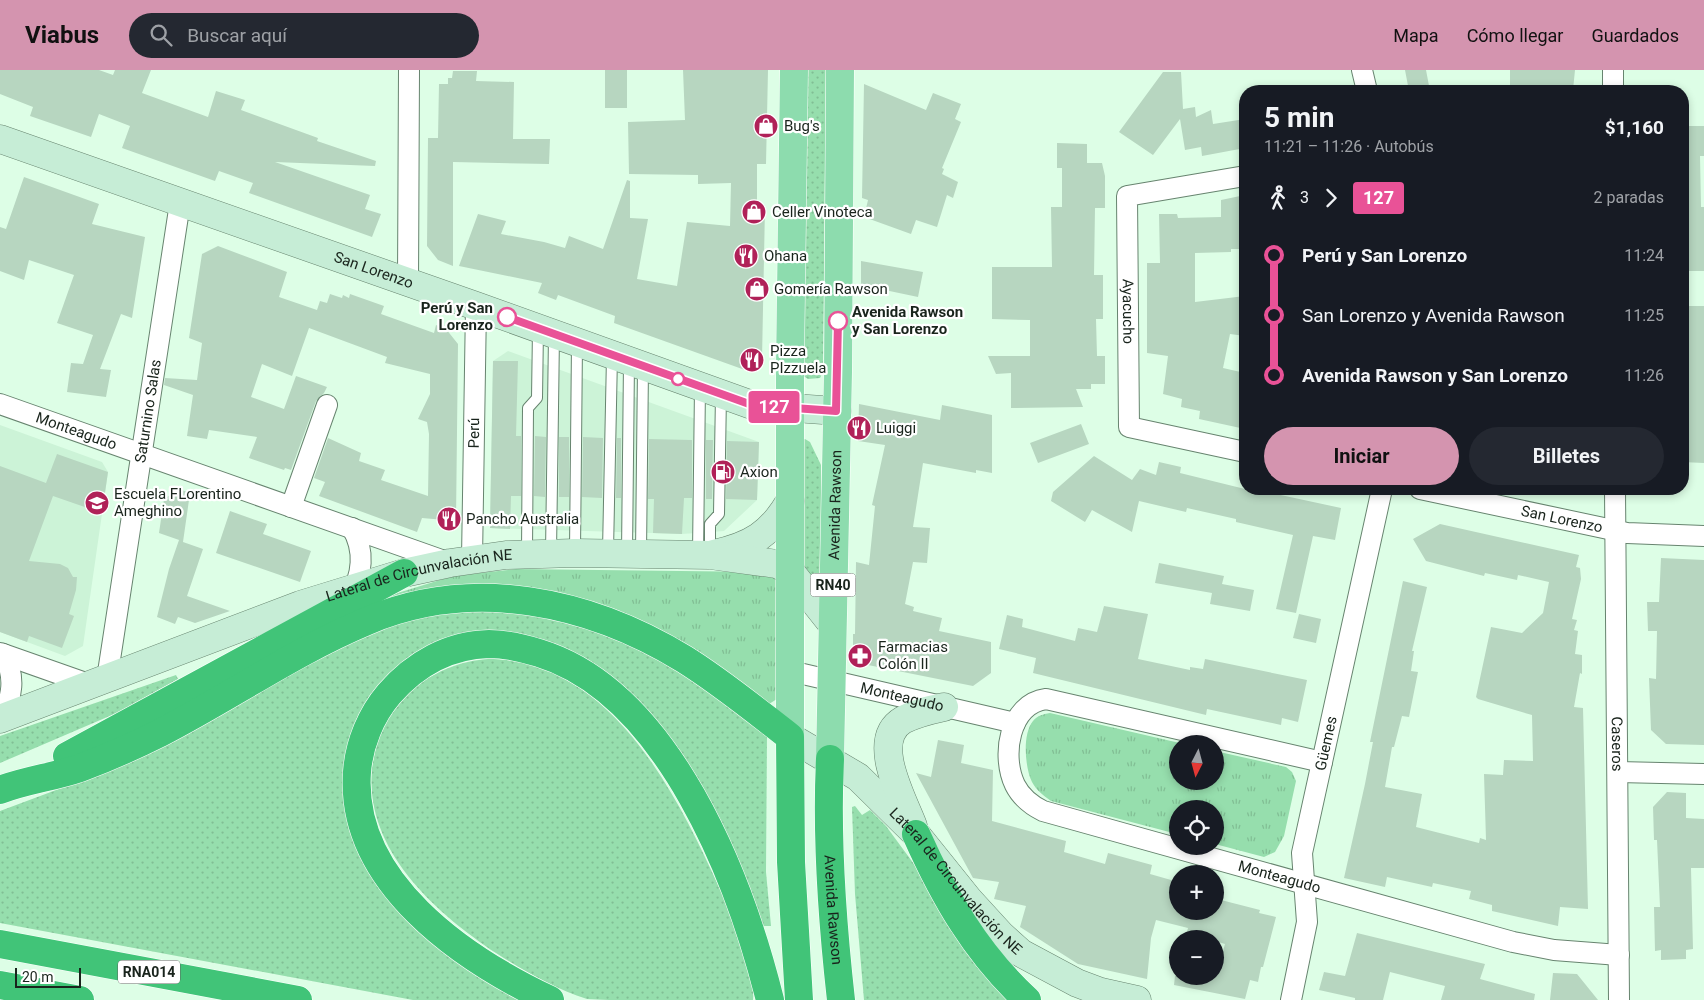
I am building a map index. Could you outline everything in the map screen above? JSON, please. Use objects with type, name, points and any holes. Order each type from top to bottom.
[{"type":"highway","points":[[7,787],[148,714],[348,596],[404,573]]},
{"type":"highway","points":[[7,787],[79,768],[125,750],[162,732],[316,645],[370,619],[423,604],[475,597],[537,601],[579,611],[613,624],[660,646],[703,672],[790,737]]},
{"type":"highway","points":[[550,1000],[472,957],[422,915],[407,900],[380,864],[362,824],[356,782],[358,763],[370,723],[382,703],[407,675],[422,664],[438,656],[474,646],[492,644],[528,650],[567,664],[582,672],[615,699],[646,731],[678,773],[710,830],[738,895],[769,998]]},
{"type":"highway","name":"RN40","points":[[790,737],[791,862],[800,1000]]},
{"type":"highway","name":"Avenida Rawson","points":[[830,759],[828,843],[833,928],[841,1000]]},
{"type":"highway","points":[[916,834],[936,879],[970,936],[998,972],[1027,1000]]},
{"type":"highway","name":"RNA014","points":[[0,944],[298,1000]]},
{"type":"highway","points":[[0,985],[80,1000]]},
{"type":"main road","name":"RN40","points":[[790,737],[790,408],[794,70]]},
{"type":"main road","name":"Avenida Rawson","points":[[830,759],[840,70]]},
{"type":"street","points":[[408,282],[409,70]]},
{"type":"street","points":[[1362,70],[1366,85]]},
{"type":"street","points":[[1613,70],[1613,85]]},
{"type":"street","name":"San Lorenzo","points":[[0,139],[752,405],[836,411]]},
{"type":"street","name":"Ayacucho","points":[[1239,177],[1127,196],[1129,427],[1239,451]]},
{"type":"street","name":"Saturnino Salas","points":[[99,682],[142,454],[180,203]]},
{"type":"street","name":"Perú","points":[[461,561],[476,306]]},
{"type":"street","name":"Monteagudo","points":[[0,404],[352,528],[461,561]]},
{"type":"street","points":[[291,507],[327,405]]},
{"type":"street","name":"Güemes","points":[[1291,1000],[1307,922],[1302,853],[1381,495]]},
{"type":"street","name":"San Lorenzo","points":[[1449,495],[1627,533],[1704,536]]},
{"type":"street","name":"Caseros","points":[[1615,495],[1619,1000]]},
{"type":"street","points":[[704,555],[739,548],[756,539],[780,518],[790,501]]},
{"type":"street","points":[[348,596],[359,576],[361,558],[358,542],[352,528]]},
{"type":"street","name":"Lateral de Circunvalación NE","points":[[404,573],[461,561],[551,553],[704,555],[777,564],[790,571]]},
{"type":"street","points":[[790,571],[832,624]]},
{"type":"street","name":"Lateral de Circunvalación NE","points":[[0,719],[300,604],[348,596]]},
{"type":"street","points":[[1,654],[99,682]]},
{"type":"street","points":[[0,719],[10,698],[12,682],[9,667],[1,654]]},
{"type":"street","name":"Monteagudo","points":[[790,671],[1015,722]]},
{"type":"street","name":"Monteagudo","points":[[1322,762],[1046,699],[1028,704],[1018,716],[1010,745],[1010,773],[1024,797],[1043,811],[1513,942],[1554,950],[1619,955]]},
{"type":"street","points":[[916,834],[890,766],[888,741],[902,720],[944,707]]},
{"type":"street","name":"Lateral de Circunvalación NE","points":[[790,737],[858,777],[916,834],[1000,935],[1021,952],[1077,982],[1101,992],[1137,1000]]},
{"type":"street","points":[[1618,772],[1704,774]]},
{"type":"lane","points":[[551,553],[556,335]]},
{"type":"lane","points":[[551,553],[556,335]]},
{"type":"lane","points":[[551,553],[528,408],[537,398],[556,335]]},
{"type":"lane","points":[[626,554],[628,361]]},
{"type":"lane","points":[[626,554],[628,361]]},
{"type":"lane","points":[[626,554],[628,361]]},
{"type":"lane","points":[[704,555],[710,524],[719,514],[710,390]]},
{"type":"lane","points":[[704,555],[710,390]]},
{"type":"shaded area","points":[[508,351],[759,442],[757,500],[724,531],[682,534],[490,528],[493,361]]},
{"type":"shaded area","points":[[0,425],[102,462],[108,472],[83,646],[65,656],[0,632]]},
{"type":"green space","points":[[805,70],[826,70],[823,372],[820,378],[808,379],[802,375]]},
{"type":"green space","points":[[805,439],[810,442],[821,465],[821,589],[804,570],[802,440]]},
{"type":"green space","points":[[516,569],[770,572],[776,577],[777,699],[769,704],[705,660],[462,587],[153,721],[365,603],[453,576]]},
{"type":"green space","points":[[526,608],[648,650],[767,733],[766,872],[771,926],[759,926],[600,669],[560,647],[540,639],[389,675],[355,831],[528,1000],[413,1000],[0,923],[0,811],[107,771],[330,649],[417,615]]},
{"type":"green space","points":[[488,659],[531,665],[569,681],[602,705],[632,736],[658,772],[681,810],[731,912],[743,941],[751,970],[753,1000],[603,1000],[587,999],[575,995],[529,973],[473,937],[428,898],[408,876],[392,852],[379,826],[373,798],[372,768],[384,725],[401,701],[434,675],[460,664]]},
{"type":"green space","points":[[176,675],[178,679],[119,712],[0,763],[0,736]]},
{"type":"green space","points":[[1050,713],[1169,741],[1169,790],[1224,790],[1224,753],[1286,767],[1292,772],[1296,781],[1284,836],[1275,852],[1264,857],[1224,846],[1224,800],[1169,800],[1169,832],[1051,801],[1032,782],[1026,760],[1027,734],[1033,721],[1040,716]]},
{"type":"green space","points":[[855,806],[862,815],[870,810],[886,826],[1014,1000],[864,1000],[855,894],[852,807]]},
{"type":"building","points":[[0,70],[99,70],[113,75],[115,70],[151,70],[142,93],[208,117],[216,91],[245,100],[241,110],[318,138],[317,141],[376,161],[375,166],[275,162],[370,195],[365,209],[381,214],[372,237],[249,193],[253,183],[219,171],[215,181],[122,148],[130,126],[99,114],[91,137],[30,116],[33,107],[0,94]]},
{"type":"building","points":[[605,70],[627,70],[627,108],[605,108]]},
{"type":"building","points":[[683,70],[768,70],[766,164],[757,164],[757,207],[765,207],[762,359],[745,370],[614,323],[615,316],[558,295],[556,300],[538,293],[542,283],[459,266],[478,214],[506,221],[501,234],[565,248],[569,236],[603,249],[627,180],[630,181],[630,218],[648,219],[637,279],[677,286],[687,222],[730,226],[731,183],[698,184],[698,175],[629,174],[628,122],[685,120]]},
{"type":"building","points":[[1405,70],[1426,70],[1429,85],[1408,85]]},
{"type":"building","points":[[1510,70],[1575,70],[1574,85],[1510,85]]},
{"type":"building","points":[[453,71],[477,71],[476,81],[514,82],[513,139],[550,139],[549,164],[453,162],[453,266],[438,260],[427,246],[428,138],[438,138],[439,84],[448,84],[448,78],[452,78]]},
{"type":"building","points":[[1163,72],[1181,72],[1183,109],[1195,107],[1196,117],[1211,110],[1213,124],[1239,120],[1239,149],[1202,156],[1201,147],[1185,150],[1180,119],[1153,155],[1119,132]]},
{"type":"building","points":[[864,84],[926,110],[933,93],[961,104],[955,119],[961,122],[942,168],[944,169],[942,174],[958,182],[953,198],[947,195],[937,227],[916,220],[911,234],[864,217],[868,200],[862,198]]},
{"type":"building","points":[[1689,126],[1704,126],[1704,156],[1700,156],[1701,207],[1704,207],[1704,271],[1689,271]]},
{"type":"building","points":[[1057,143],[1087,144],[1087,163],[1102,163],[1105,176],[1105,208],[1095,208],[1094,275],[1103,275],[1103,319],[1096,319],[1097,356],[1105,356],[1105,384],[1091,384],[1091,389],[1076,389],[1083,407],[1011,408],[1011,373],[996,374],[988,356],[1030,356],[1030,320],[992,319],[992,267],[1052,267],[1051,207],[1062,207],[1062,168],[1057,168]]},
{"type":"building","points":[[24,177],[99,204],[92,224],[145,237],[132,318],[121,314],[100,369],[111,370],[106,397],[67,392],[71,363],[83,364],[93,335],[57,323],[74,275],[29,260],[24,280],[0,271],[0,227],[6,229]]},
{"type":"building","points":[[1239,196],[1239,249],[1231,249],[1231,252],[1195,253],[1195,302],[1239,297],[1239,335],[1230,334],[1223,368],[1239,372],[1239,428],[1199,419],[1200,411],[1181,407],[1182,399],[1163,394],[1168,356],[1147,353],[1147,263],[1160,263],[1159,214],[1177,214],[1178,218],[1221,217],[1221,200]]},
{"type":"building","points":[[218,246],[287,272],[279,297],[317,310],[320,301],[327,303],[330,294],[342,298],[343,295],[349,298],[350,294],[384,306],[381,314],[434,333],[436,325],[446,329],[458,344],[456,521],[422,518],[417,532],[319,496],[325,482],[314,478],[328,438],[361,453],[359,461],[385,470],[381,480],[428,496],[429,434],[427,422],[418,419],[430,394],[430,374],[385,363],[387,357],[309,328],[292,376],[262,364],[251,397],[284,409],[296,376],[327,387],[316,401],[291,470],[285,468],[284,470],[249,458],[257,437],[209,430],[207,439],[187,436],[193,395],[164,385],[165,378],[197,380],[202,343],[189,338],[202,254]]},
{"type":"building","points":[[861,261],[923,272],[918,297],[861,285]]},
{"type":"building","points":[[1689,306],[1704,306],[1704,463],[1689,462]]},
{"type":"building","points":[[493,361],[518,361],[516,436],[521,436],[521,496],[511,496],[510,529],[490,528]]},
{"type":"building","points":[[859,404],[940,420],[942,405],[992,415],[992,473],[976,470],[976,473],[923,463],[913,527],[930,528],[927,563],[913,562],[905,604],[914,607],[913,611],[942,618],[939,631],[991,642],[991,673],[973,686],[863,664],[853,651],[856,562],[869,565],[875,506],[872,505],[885,445],[858,441]]},
{"type":"building","points":[[1081,424],[1089,444],[1038,463],[1030,443]]},
{"type":"building","points":[[535,436],[546,437],[545,497],[534,496]]},
{"type":"building","points":[[559,437],[569,437],[569,497],[559,497]]},
{"type":"building","points":[[583,437],[603,438],[602,498],[582,497]]},
{"type":"building","points":[[617,438],[621,438],[621,498],[616,498]]},
{"type":"building","points":[[649,439],[692,440],[692,498],[684,498],[682,534],[653,533],[654,499],[648,499]]},
{"type":"building","points":[[706,440],[713,440],[712,499],[706,499]]},
{"type":"building","points":[[727,441],[759,442],[757,500],[726,499]]},
{"type":"building","points":[[57,454],[108,472],[102,513],[53,496],[29,561],[60,564],[68,568],[73,577],[77,577],[76,590],[69,614],[74,616],[62,648],[29,636],[27,642],[0,632],[0,466],[46,483]]},
{"type":"building","points":[[1094,456],[1132,480],[1140,469],[1156,475],[1159,462],[1181,467],[1180,473],[1239,488],[1239,495],[1281,495],[1341,508],[1335,540],[1313,536],[1296,613],[1276,609],[1293,535],[1187,508],[1186,512],[1139,501],[1132,532],[1092,510],[1085,522],[1051,501],[1053,492]]},
{"type":"building","points":[[179,489],[190,493],[183,542],[203,549],[187,596],[230,611],[195,623],[178,617],[175,624],[157,617],[169,569],[179,540],[182,541],[159,533],[164,499]]},
{"type":"building","points":[[230,511],[267,524],[263,534],[311,551],[300,582],[216,553]]},
{"type":"building","points":[[1440,524],[1579,555],[1576,567],[1580,568],[1581,579],[1572,619],[1577,620],[1574,630],[1578,631],[1575,654],[1582,655],[1582,674],[1580,673],[1574,707],[1583,708],[1588,909],[1560,907],[1558,926],[1492,911],[1492,905],[1469,899],[1471,891],[1433,883],[1432,887],[1387,877],[1385,887],[1344,878],[1365,784],[1373,742],[1370,742],[1403,581],[1427,587],[1412,651],[1414,651],[1411,671],[1418,672],[1409,717],[1402,716],[1394,747],[1392,747],[1385,787],[1422,794],[1416,827],[1479,843],[1480,838],[1486,840],[1484,774],[1503,775],[1504,760],[1533,761],[1532,715],[1476,697],[1491,627],[1522,633],[1543,613],[1549,582],[1518,575],[1517,580],[1485,573],[1484,576],[1426,561],[1413,539]]},
{"type":"building","points":[[1661,558],[1704,560],[1704,745],[1666,744],[1651,730],[1649,678],[1656,679],[1657,631],[1648,631],[1647,602],[1659,602]]},
{"type":"building","points":[[1159,563],[1224,576],[1222,584],[1254,590],[1250,611],[1210,604],[1212,593],[1155,583]]},
{"type":"building","points":[[1104,606],[1148,614],[1138,659],[1190,670],[1190,667],[1203,669],[1205,659],[1307,680],[1298,722],[1282,718],[1281,725],[1207,709],[1206,715],[1033,673],[1036,658],[999,649],[1007,615],[1023,619],[1022,627],[1075,641],[1078,628],[1097,632]]},
{"type":"building","points":[[1299,614],[1321,619],[1316,643],[1293,638]]},
{"type":"building","points":[[938,740],[964,745],[961,763],[993,770],[992,821],[1066,841],[1064,852],[1105,864],[1108,853],[1152,865],[1150,874],[1169,879],[1169,920],[1224,920],[1224,901],[1260,910],[1259,913],[1276,917],[1258,982],[1250,980],[1245,999],[1174,985],[1224,985],[1224,930],[1187,930],[1188,928],[1156,920],[1151,938],[1147,979],[1078,964],[1020,927],[1026,906],[994,899],[999,882],[973,878],[916,773],[931,777]]},
{"type":"building","points":[[1667,792],[1686,793],[1686,818],[1704,819],[1704,868],[1691,868],[1693,949],[1686,950],[1686,959],[1661,960],[1661,950],[1655,951],[1654,907],[1660,907],[1657,840],[1654,840],[1653,807]]},
{"type":"building","points":[[1357,933],[1485,964],[1480,979],[1535,994],[1534,1000],[1441,1000],[1445,986],[1390,972],[1383,1000],[1355,1000],[1355,998],[1319,990],[1324,972],[1345,976]]},
{"type":"building","points":[[1553,973],[1577,974],[1598,1000],[1550,1000]]},
{"type":"bus line","name":"127","points":[[507,317],[752,405],[836,411],[838,321]]},
{"type":"place","name":"Bug's","points":[[766,126]]},
{"type":"place","name":"Celler Vinoteca","points":[[754,212]]},
{"type":"place","name":"Ohana","points":[[746,256]]},
{"type":"place","name":"Gomería Rawson","points":[[757,289]]},
{"type":"place","name":"Perú y San Lorenzo","points":[[507,317]]},
{"type":"place","name":"Avenida Rawson y San Lorenzo","points":[[838,321]]},
{"type":"place","name":"Pizza PIzzuela","points":[[752,360]]},
{"type":"place","name":"Luiggi","points":[[859,428]]},
{"type":"place","name":"Axion","points":[[723,472]]},
{"type":"place","name":"Escuela FLorentino Ameghino","points":[[97,503]]},
{"type":"place","name":"Pancho Australia","points":[[449,519]]},
{"type":"place","name":"Farmacias Colón II","points":[[860,656]]}]
